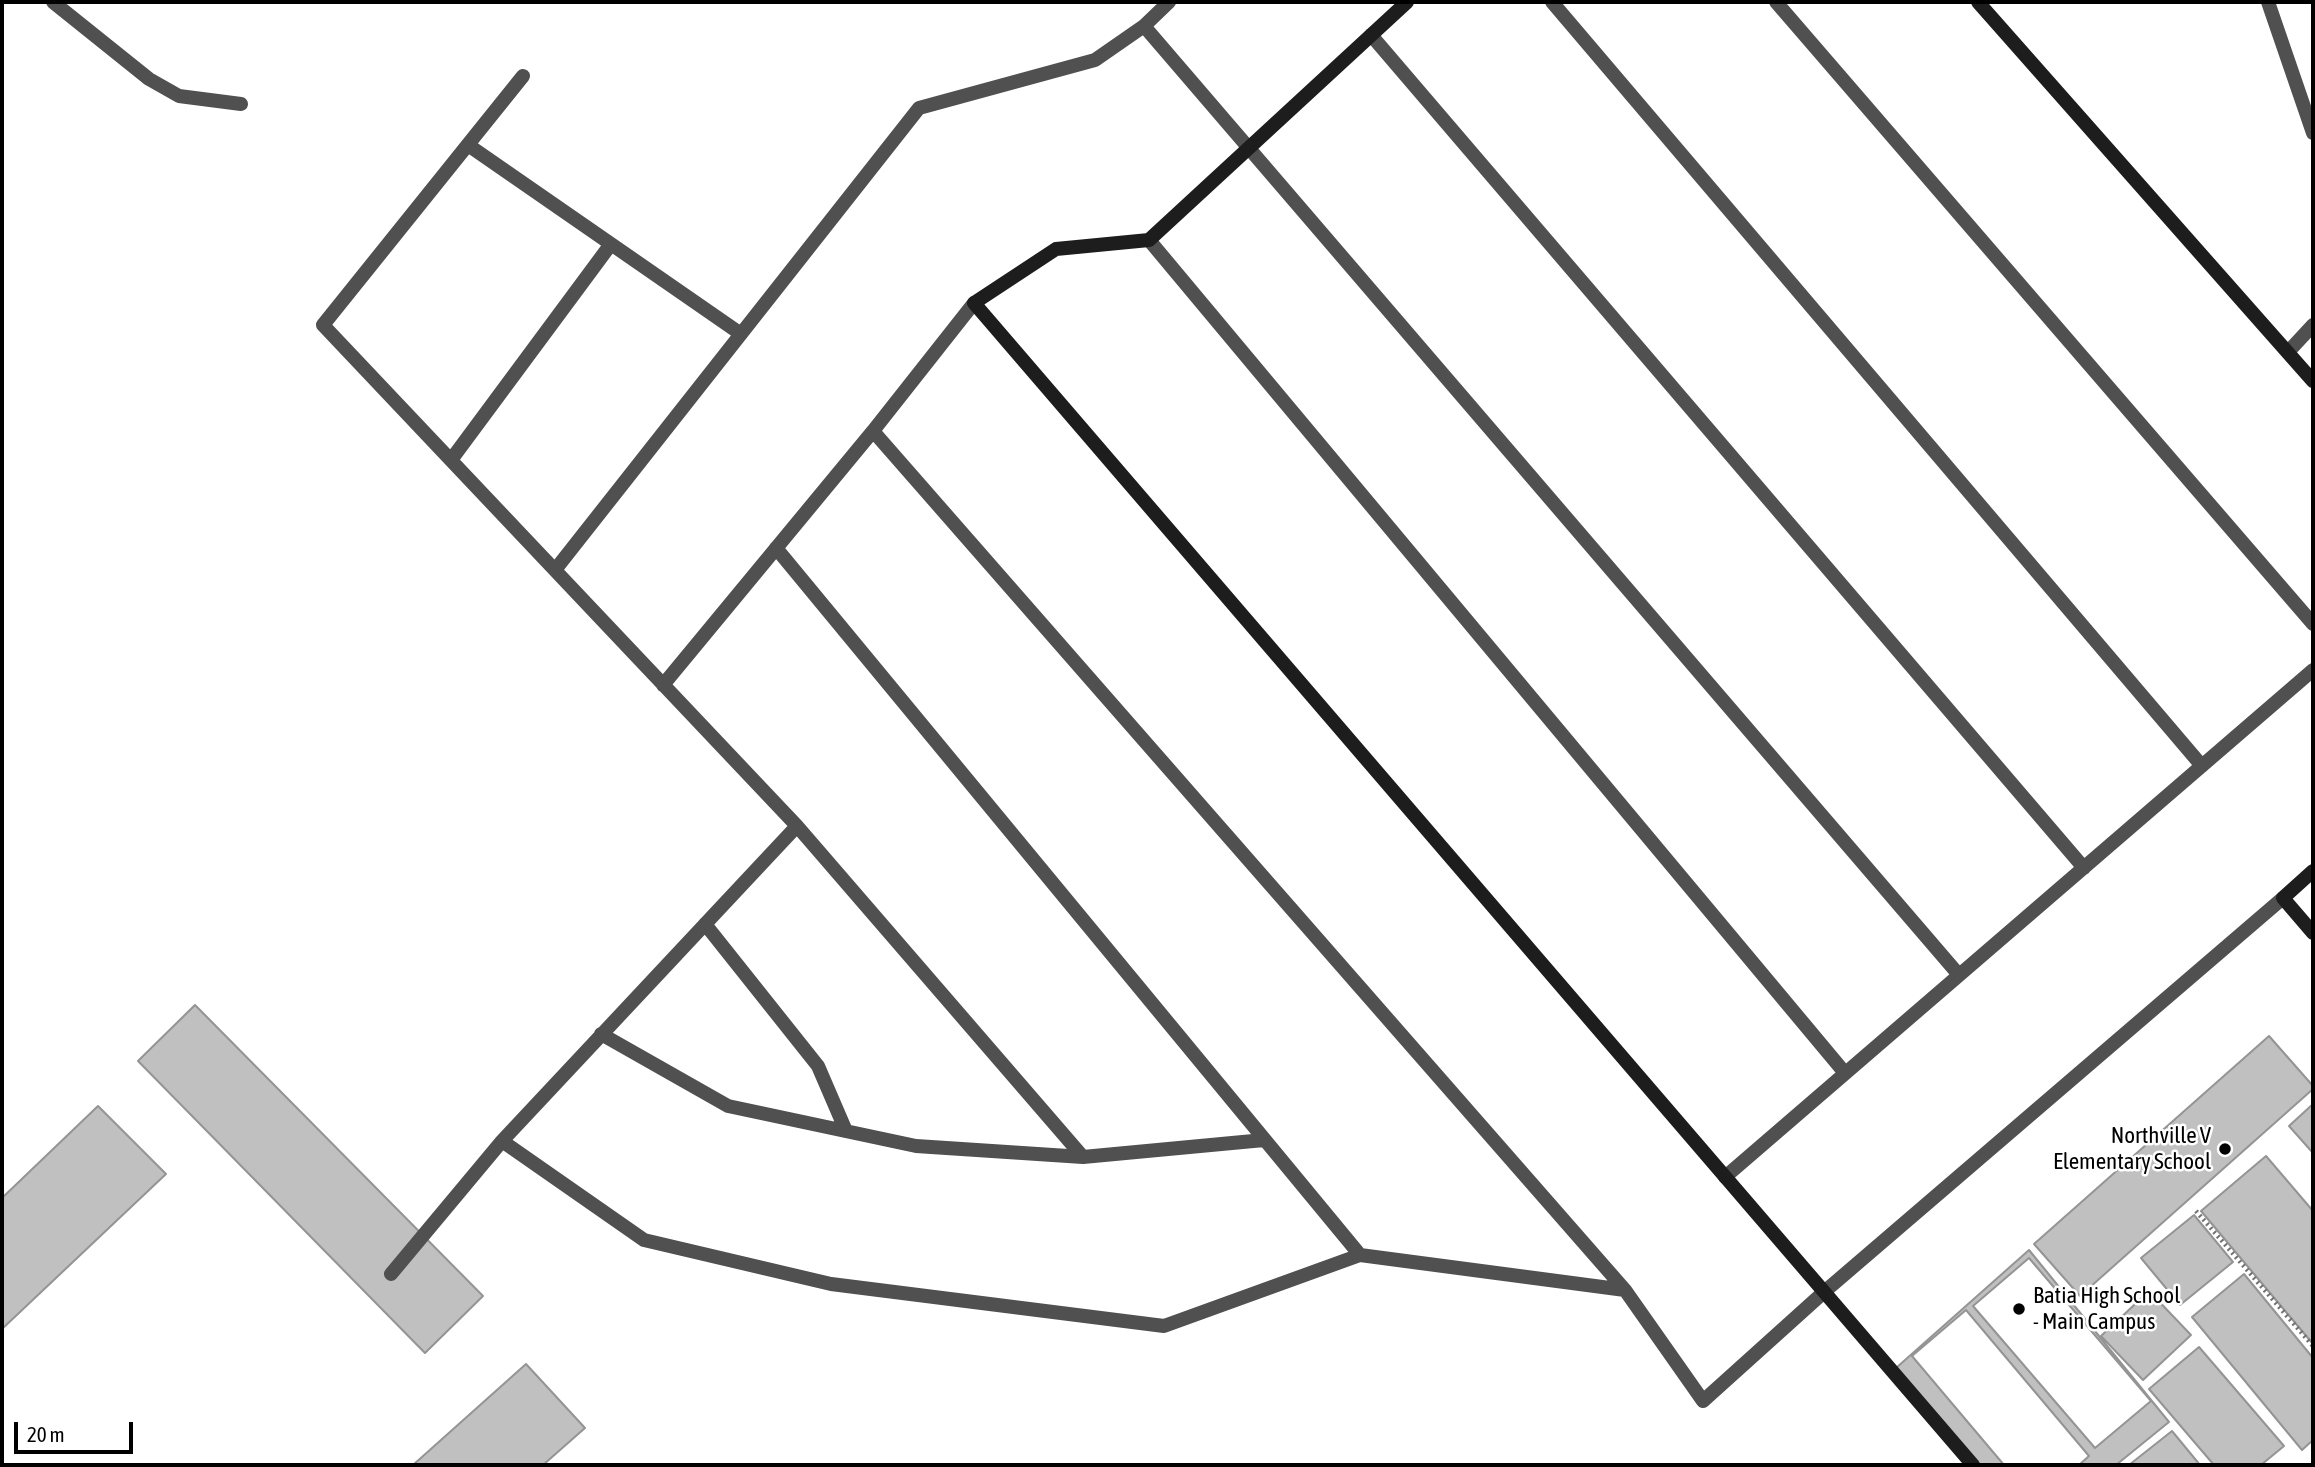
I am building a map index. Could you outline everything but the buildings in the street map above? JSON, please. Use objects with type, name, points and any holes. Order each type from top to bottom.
[{"type":"street","points":[[53,2],[149,79],[179,96],[241,104]]},
{"type":"street","points":[[555,570],[919,108],[1095,60],[1144,26],[1169,2]]},
{"type":"street","points":[[663,685],[873,431],[974,303],[1056,249],[1149,240],[1407,2]]},
{"type":"street","points":[[1552,2],[2202,766]]},
{"type":"street","points":[[1776,2],[2313,624]]},
{"type":"street","points":[[1978,2],[2313,381]]},
{"type":"street","points":[[2268,2],[2313,133]]},
{"type":"street","points":[[1144,26],[1959,975]]},
{"type":"street","points":[[1371,35],[2084,868]]},
{"type":"street","points":[[523,76],[323,325],[797,827],[1083,1157]]},
{"type":"street","points":[[468,145],[741,334]]},
{"type":"street","points":[[1149,240],[1845,1073]]},
{"type":"street","points":[[451,460],[611,244]]},
{"type":"street","points":[[974,303],[1973,1465]]},
{"type":"street","points":[[2288,352],[2313,325]]},
{"type":"street","points":[[873,431],[1625,1290],[1703,1401],[1824,1292],[2313,871]]},
{"type":"street","points":[[776,548],[1360,1255]]},
{"type":"street","points":[[1725,1177],[2313,670]]},
{"type":"street","points":[[391,1274],[502,1141],[797,827]]},
{"type":"street","points":[[2283,898],[2313,933]]},
{"type":"street","points":[[705,924],[818,1066],[846,1130]]},
{"type":"street","points":[[601,1034],[728,1107],[916,1146],[1083,1157],[1264,1140]]},
{"type":"street","points":[[502,1141],[644,1240],[831,1284],[1164,1326],[1360,1255],[1625,1290]]},
{"type":"path","points":[[2196,1211],[2313,1346]]},
{"type":"place","name":"Northville V Elementary School","points":[[2225,1149]]},
{"type":"place","name":"Batia High School - Main Campus","points":[[2019,1309]]}]
